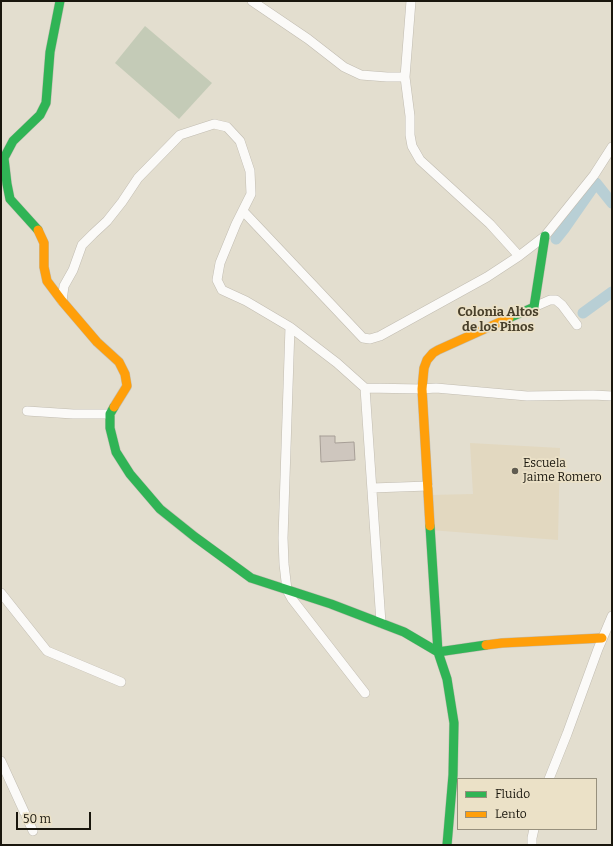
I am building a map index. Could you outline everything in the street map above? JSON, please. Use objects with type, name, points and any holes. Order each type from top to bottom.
[{"type":"street","points":[[60,1],[50,52],[46,103],[40,115],[13,141],[4,158],[7,184],[10,199],[38,230],[44,243],[44,267],[47,281],[97,342],[119,362],[125,374],[127,386],[110,414],[110,428],[116,452],[130,474],[160,510],[251,578],[331,604],[404,632],[438,652],[502,643],[602,638]]},
{"type":"street","points":[[252,1],[308,39],[344,68],[361,75],[405,77]]},
{"type":"street","points":[[411,1],[405,77],[412,146],[420,160],[490,224],[519,256]]},
{"type":"street","points":[[62,301],[64,286],[73,270],[82,245],[107,221],[138,178],[180,135],[214,124],[226,127],[240,141],[250,171],[251,194],[236,224],[220,262],[217,280],[222,290],[246,301],[290,327],[337,363],[365,388],[436,388],[527,396],[612,396]]},
{"type":"street","points":[[243,211],[363,338],[370,339],[380,336],[487,277],[519,256],[545,236],[594,175],[612,147]]},
{"type":"street","points":[[534,307],[545,236]]},
{"type":"street","points":[[447,845],[453,775],[454,723],[447,679],[438,652],[422,389],[424,368],[427,360],[438,350],[550,300],[556,300],[562,305],[577,325]]},
{"type":"street","points":[[290,327],[283,538],[287,590],[292,599],[365,693]]},
{"type":"street","points":[[365,388],[381,623]]},
{"type":"street","points":[[27,411],[73,414],[110,414]]},
{"type":"street","points":[[372,488],[428,486]]},
{"type":"street","points":[[1,593],[47,651],[121,682]]},
{"type":"street","points":[[550,778],[602,638],[612,616]]},
{"type":"street","points":[[1,761],[33,831]]},
{"type":"street","points":[[532,845],[534,830]]},
{"type":"shaded area","name":"Escuela Jaime Romero","points":[[470,443],[560,448],[558,540],[430,530],[429,495],[473,494]]},
{"type":"green space","points":[[145,26],[212,83],[179,119],[115,63]]},
{"type":"building","points":[[320,436],[335,436],[335,443],[354,442],[355,460],[321,462]]},
{"type":"waterway","points":[[556,239],[596,183],[612,203]]},
{"type":"waterway","points":[[583,313],[612,292]]},
{"type":"traffic: fast","points":[[38,230],[10,199],[4,158],[13,141],[40,115],[46,103],[50,52],[60,1]]},
{"type":"traffic: fast","points":[[509,318],[534,307],[545,236]]},
{"type":"traffic: fast","points":[[114,407],[110,414],[110,428],[116,452],[130,474],[160,509],[251,578],[331,604],[404,632],[438,652],[486,645]]},
{"type":"traffic: fast","points":[[430,526],[438,652],[447,679],[454,723],[453,775],[447,845]]},
{"type":"traffic: slow","points":[[38,230],[44,243],[44,267],[47,281],[97,342],[119,362],[125,374],[127,386],[114,407]]},
{"type":"traffic: slow","points":[[430,526],[422,389],[424,368],[427,360],[438,350],[509,318]]},
{"type":"traffic: slow","points":[[486,645],[602,638]]},
{"type":"place","name":"Escuela Jaime Romero","points":[[515,471]]},
{"type":"district","name":"Colonia Altos de los Pinos","points":[[498,320]]}]
